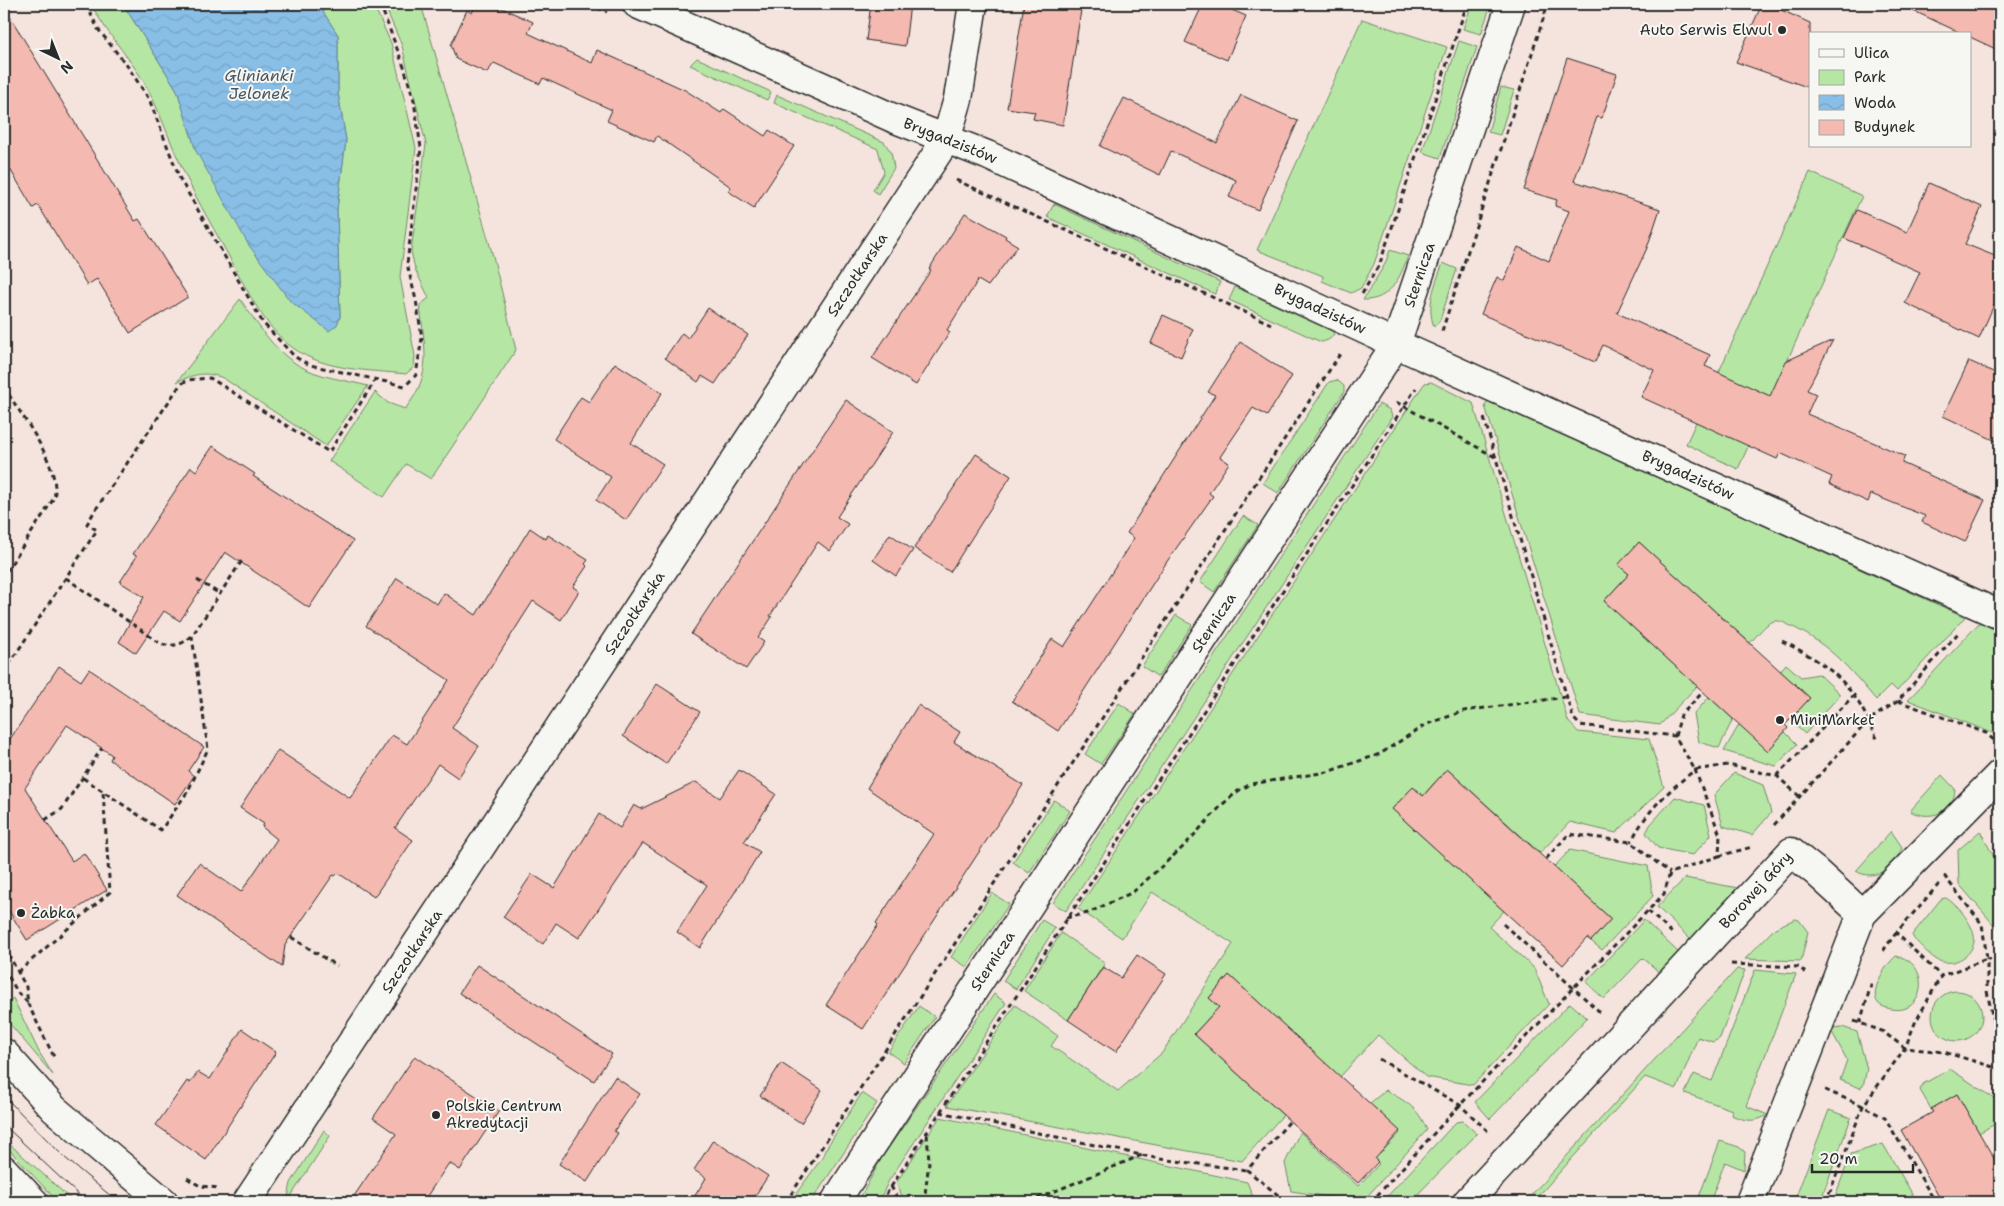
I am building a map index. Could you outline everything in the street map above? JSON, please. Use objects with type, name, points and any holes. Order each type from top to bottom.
[{"type":"street","name":"Brygadzistów","points":[[637,4],[894,118],[987,155],[1396,344],[1991,610]]},
{"type":"street","name":"Szczotkarska","points":[[247,1202],[946,140],[958,99],[973,4]]},
{"type":"street","name":"Sternicza","points":[[835,1202],[1396,344],[1511,4]]},
{"type":"street","points":[[1750,1202],[1862,914],[1992,782]]},
{"type":"street","name":"Borowej Góry","points":[[1467,1202],[1791,852],[1862,914]]},
{"type":"street","points":[[4,1052],[54,1108],[164,1202]]},
{"type":"street","points":[[4,1170],[34,1202]]},
{"type":"path","points":[[86,4],[98,29],[128,67],[148,99],[180,179],[263,323],[295,357],[328,370],[405,386],[416,375],[422,338],[416,300],[407,264],[421,148],[414,101],[404,67],[380,4]]},
{"type":"path","points":[[1358,300],[1380,264],[1467,4]]},
{"type":"path","points":[[1441,336],[1443,322],[1548,4]]},
{"type":"path","points":[[948,179],[954,179],[973,187],[1273,325]]},
{"type":"path","points":[[786,1202],[1341,355],[1336,352]]},
{"type":"path","points":[[4,672],[97,530],[87,524],[180,385],[187,380],[210,378],[329,452],[376,379]]},
{"type":"path","points":[[881,1202],[1417,386]]},
{"type":"path","points":[[4,387],[50,463],[55,477],[56,490],[54,498],[4,575]]},
{"type":"path","points":[[1404,406],[1496,458]]},
{"type":"path","points":[[1484,417],[1573,718],[1580,725],[1675,736]]},
{"type":"path","points":[[66,578],[161,644],[171,646],[183,644],[192,636],[243,558]]},
{"type":"path","points":[[197,580],[220,594]]},
{"type":"path","points":[[1768,831],[1869,720],[1898,701],[1991,610]]},
{"type":"path","points":[[82,778],[161,830],[197,776],[208,749],[192,636]]},
{"type":"path","points":[[1782,641],[1827,666],[1855,694],[1878,742]]},
{"type":"path","points":[[1703,692],[1682,715],[1675,736],[1694,770],[1720,836],[1719,856]]},
{"type":"path","points":[[1778,776],[1855,694]]},
{"type":"path","points":[[1066,918],[1088,913],[1133,892],[1182,848],[1223,804],[1238,791],[1251,784],[1326,772],[1380,754],[1425,725],[1464,711],[1566,697]]},
{"type":"path","points":[[1898,701],[1986,733],[2000,746]]},
{"type":"path","points":[[45,820],[62,809],[102,748]]},
{"type":"path","points":[[1631,842],[1641,821],[1672,788],[1694,770],[1728,765],[1778,776],[1799,796]]},
{"type":"path","points":[[18,972],[110,892],[103,792]]},
{"type":"path","points":[[1546,859],[1570,834],[1631,842],[1670,873]]},
{"type":"path","points":[[1670,873],[1755,846]]},
{"type":"path","points":[[1880,955],[1896,933],[1945,877],[1948,869]]},
{"type":"path","points":[[1371,1202],[1460,1105],[1664,894],[1670,873]]},
{"type":"path","points":[[1945,877],[1982,924],[1987,960],[1988,991],[2000,1054]]},
{"type":"path","points":[[1648,911],[1696,955],[1713,963],[1800,966],[1839,1015],[1882,1030],[1905,1048],[1944,1052],[2000,1069]]},
{"type":"path","points":[[1503,924],[1624,1033]]},
{"type":"path","points":[[1896,933],[1941,976]]},
{"type":"path","points":[[291,937],[337,966]]},
{"type":"path","points":[[4,946],[26,987],[28,1004]]},
{"type":"path","points":[[1826,1202],[1863,1106],[1905,1048],[1915,1023],[1941,976],[1987,960],[2000,958]]},
{"type":"path","points":[[4,969],[18,993],[28,1004],[58,1063]]},
{"type":"path","points":[[1860,1023],[1870,995],[1872,979]]},
{"type":"path","points":[[1379,1059],[1460,1105],[1511,1153]]},
{"type":"path","points":[[1797,1078],[1863,1106],[1885,1118],[1933,1198]]},
{"type":"path","points":[[940,1112],[1142,1155],[1247,1170],[1283,1201],[1322,1202]]},
{"type":"path","points":[[1247,1170],[1290,1121]]},
{"type":"path","points":[[924,1202],[929,1162],[926,1132]]},
{"type":"path","points":[[1030,1202],[1142,1155]]},
{"type":"path","points":[[185,1177],[200,1186],[222,1187]]},
{"type":"path","points":[[891,1186],[899,1202]]},
{"type":"green space","points":[[91,4],[123,4],[177,90],[196,151],[340,317],[337,209],[346,140],[338,93],[338,35],[318,4],[373,4],[391,43],[416,148],[400,277],[415,356],[414,367],[406,374],[348,368],[319,361],[293,348],[274,330],[251,297],[195,195],[145,83],[105,28]]},
{"type":"green space","points":[[384,4],[421,4],[493,256],[516,350],[431,479],[406,464],[384,497],[329,461],[375,392],[388,403],[405,409],[414,396],[424,372],[425,347],[420,305],[429,298],[415,269],[411,251],[426,144],[402,46]]},
{"type":"green space","points":[[1472,4],[1491,4],[1481,34],[1463,29]]},
{"type":"green space","points":[[1362,19],[1447,47],[1374,264],[1361,288],[1351,293],[1322,281],[1323,276],[1257,250]]},
{"type":"green space","points":[[1459,41],[1477,47],[1440,158],[1422,152]]},
{"type":"green space","points":[[697,58],[771,92],[767,100],[690,65]]},
{"type":"green space","points":[[1501,87],[1514,90],[1500,135],[1488,132]]},
{"type":"green space","points":[[777,95],[884,142],[891,152],[894,168],[878,194],[873,190],[884,172],[878,149],[774,103]]},
{"type":"green space","points":[[1810,172],[1862,196],[1738,469],[1686,444]]},
{"type":"green space","points":[[1054,204],[1220,282],[1215,294],[1047,217]]},
{"type":"green space","points":[[1390,250],[1408,256],[1397,280],[1393,287],[1380,297],[1363,300],[1385,264]]},
{"type":"green space","points":[[1443,263],[1457,269],[1440,320],[1434,327],[1431,302]]},
{"type":"green space","points":[[1235,287],[1334,333],[1329,339],[1321,342],[1229,300]]},
{"type":"green space","points":[[240,299],[273,344],[289,359],[306,369],[323,375],[368,386],[326,446],[223,378],[200,374],[177,382]]},
{"type":"green space","points":[[1337,380],[1344,386],[1344,392],[1278,493],[1263,483],[1329,382]]},
{"type":"green space","points":[[1431,382],[1473,403],[1568,721],[1578,732],[1649,739],[1664,787],[1616,833],[1570,822],[1540,853],[1447,769],[1427,791],[1426,799],[1413,787],[1392,809],[1504,911],[1489,927],[1534,968],[1549,1004],[1473,1085],[1426,1077],[1378,1035],[1340,1077],[1229,975],[1209,998],[1222,1010],[1214,1012],[1194,1034],[1283,1115],[1242,1161],[947,1106],[1015,1005],[1058,1036],[1051,1046],[1118,1091],[1162,1053],[1233,944],[1152,892],[1122,938],[1078,909],[1422,387],[1425,383]]},
{"type":"green space","points":[[1488,400],[1965,617],[1897,691],[1891,685],[1876,700],[1848,668],[1829,650],[1806,634],[1784,623],[1772,622],[1750,643],[1639,542],[1619,565],[1632,577],[1624,579],[1604,601],[1697,686],[1660,725],[1580,715],[1485,406]]},
{"type":"green space","points":[[1379,404],[1390,410],[1392,417],[1066,911],[1053,903]]},
{"type":"green space","points":[[1243,516],[1258,525],[1214,592],[1200,582]]},
{"type":"green space","points":[[1176,615],[1192,625],[1158,677],[1142,666]]},
{"type":"green space","points":[[1980,622],[2000,632],[2000,736],[1908,700]]},
{"type":"green space","points":[[1786,664],[1801,677],[1819,674],[1839,693],[1839,696],[1805,734],[1789,720],[1810,698],[1780,671]]},
{"type":"green space","points":[[1709,697],[1733,719],[1719,748],[1699,742],[1694,714]]},
{"type":"green space","points":[[1119,703],[1135,714],[1101,764],[1085,754]]},
{"type":"green space","points":[[1739,725],[1785,732],[1797,744],[1776,766],[1724,751]]},
{"type":"green space","points":[[1734,773],[1763,785],[1771,813],[1752,835],[1723,826],[1714,795]]},
{"type":"green space","points":[[1942,775],[1955,789],[1954,798],[1945,810],[1932,815],[1917,814],[1910,811]]},
{"type":"green space","points":[[1675,797],[1704,805],[1711,835],[1693,855],[1658,848],[1646,833],[1650,825]]},
{"type":"green space","points":[[1054,800],[1070,811],[1029,873],[1013,862]]},
{"type":"green space","points":[[1891,831],[1902,847],[1890,866],[1878,874],[1870,875],[1856,871]]},
{"type":"green space","points":[[1980,831],[2000,868],[2000,932],[1959,884],[1958,850]]},
{"type":"green space","points":[[1570,850],[1648,866],[1653,896],[1602,950],[1591,941],[1611,919],[1554,867]]},
{"type":"green space","points":[[1685,878],[1738,888],[1691,940],[1657,907]]},
{"type":"green space","points":[[992,893],[1009,904],[967,967],[951,957]]},
{"type":"green space","points":[[1946,898],[1966,917],[1974,936],[1974,942],[1969,953],[1954,962],[1937,960],[1912,935],[1941,899]]},
{"type":"green space","points":[[1795,919],[1799,920],[1808,932],[1801,961],[1745,959],[1775,928]]},
{"type":"green space","points":[[1042,920],[1055,928],[1016,989],[1003,981]]},
{"type":"green space","points":[[1644,920],[1679,953],[1660,973],[1643,958],[1604,999],[1586,982]]},
{"type":"green space","points":[[1061,933],[1105,963],[1068,1020],[1024,991]]},
{"type":"green space","points":[[1896,956],[1908,960],[1916,968],[1920,979],[1920,989],[1916,999],[1909,1006],[1898,1010],[1884,1007],[1878,1003],[1875,997],[1882,974]]},
{"type":"green space","points":[[1737,969],[1745,970],[1720,1038],[1713,1042],[1698,1037],[1677,1089],[1645,1077],[1533,1202],[1525,1202]]},
{"type":"green space","points":[[1755,970],[1796,974],[1746,1106],[1768,1115],[1750,1120],[1731,1115],[1732,1110],[1685,1093],[1694,1074],[1712,1081]]},
{"type":"green space","points":[[1952,991],[1962,991],[1975,998],[1982,1011],[1982,1021],[1975,1034],[1962,1041],[1952,1041],[1943,1037],[1936,1030],[1932,1021],[1932,1011],[1936,1002],[1943,995]]},
{"type":"green space","points":[[994,994],[1006,1003],[888,1182],[879,1202],[858,1202],[881,1159]]},
{"type":"green space","points":[[13,998],[39,1052],[53,1075],[4,1017],[4,1005]]},
{"type":"green space","points":[[1570,1003],[1587,1018],[1490,1119],[1475,1102]]},
{"type":"green space","points":[[919,1006],[935,1017],[904,1063],[888,1052]]},
{"type":"green space","points":[[1842,1027],[1857,1032],[1867,1069],[1863,1086],[1860,1088],[1840,1080],[1847,1060],[1832,1032],[1833,1028]]},
{"type":"green space","points":[[1950,1069],[2000,1102],[2000,1121],[1979,1133],[1957,1094],[1931,1109],[1920,1090],[1923,1084]]},
{"type":"green space","points":[[1386,1090],[1415,1110],[1427,1130],[1362,1202],[1291,1191],[1285,1163],[1300,1132],[1358,1186],[1379,1164],[1372,1157],[1378,1152],[1380,1154],[1400,1133],[1369,1104]]},
{"type":"green space","points":[[862,1093],[877,1103],[811,1202],[790,1202],[822,1158],[825,1150]]},
{"type":"green space","points":[[1829,1110],[1851,1118],[1820,1202],[1794,1202]]},
{"type":"green space","points":[[940,1117],[1247,1182],[1255,1202],[905,1202],[896,1183]]},
{"type":"green space","points":[[1463,1121],[1477,1134],[1410,1202],[1382,1202],[1456,1122]]},
{"type":"green space","points":[[324,1130],[330,1136],[291,1196],[293,1202],[287,1202],[291,1183]]},
{"type":"green space","points":[[5,1140],[74,1202],[58,1202],[4,1144]]},
{"type":"green space","points":[[1720,1141],[1739,1147],[1745,1152],[1744,1170],[1725,1162],[1710,1202],[1697,1202]]},
{"type":"green space","points":[[1883,1144],[1917,1202],[1833,1202],[1851,1154]]},
{"type":"water","name":"Glinianki Jelonek","points":[[123,4],[318,4],[338,35],[338,93],[346,140],[337,209],[340,317],[337,325],[329,331],[290,301],[248,244],[196,151],[177,90]]},
{"type":"building","points":[[476,4],[493,4],[533,22],[528,33],[592,63],[597,50],[685,90],[721,113],[724,109],[765,136],[769,130],[794,146],[754,208],[728,191],[731,187],[657,136],[654,142],[607,121],[612,110],[543,78],[540,84],[494,63],[487,73],[456,59],[451,45],[467,10],[472,13]]},
{"type":"building","points":[[871,4],[910,4],[905,46],[866,40]]},
{"type":"building","points":[[1024,4],[1082,4],[1063,125],[1033,119],[1035,112],[1007,108]]},
{"type":"building","points":[[1203,4],[1218,4],[1246,16],[1227,60],[1185,42]]},
{"type":"building","points":[[1762,4],[1768,4],[1810,23],[1809,88],[1736,62]]},
{"type":"building","points":[[1899,4],[2000,4],[2000,51],[1972,38],[1972,32],[1959,32]]},
{"type":"building","points":[[4,7],[135,221],[139,219],[188,297],[130,333],[97,279],[87,285],[38,205],[33,208],[4,159]]},
{"type":"building","points":[[1567,58],[1617,74],[1602,118],[1597,117],[1574,181],[1660,209],[1647,248],[1617,313],[1710,355],[1705,366],[1770,396],[1786,361],[1833,340],[1807,390],[1816,394],[1807,414],[1905,456],[1902,463],[1985,500],[1965,542],[1922,522],[1925,516],[1871,494],[1868,502],[1829,484],[1832,477],[1780,453],[1777,459],[1641,397],[1654,370],[1603,345],[1595,362],[1481,314],[1497,277],[1504,281],[1518,247],[1549,261],[1569,211],[1555,206],[1557,200],[1524,190]]},
{"type":"building","points":[[1241,95],[1298,121],[1258,210],[1229,197],[1236,180],[1171,151],[1160,175],[1100,146],[1124,98],[1217,143]]},
{"type":"building","points":[[1929,183],[1982,207],[1965,244],[2000,258],[2000,291],[1979,339],[1905,303],[1920,272],[1844,238],[1857,210],[1907,232]]},
{"type":"building","points":[[965,213],[1006,236],[1005,238],[1018,246],[988,286],[978,280],[947,330],[950,332],[916,385],[872,358],[931,270],[929,269]]},
{"type":"building","points":[[708,308],[748,335],[715,384],[702,376],[698,382],[665,358],[682,333],[688,338]]},
{"type":"building","points":[[1163,315],[1193,329],[1181,357],[1151,343]]},
{"type":"building","points":[[1240,342],[1292,376],[1267,416],[1253,408],[1220,457],[1229,463],[1209,493],[1213,496],[1168,560],[1058,731],[1012,701],[1052,639],[1064,647],[1134,538],[1127,533],[1215,395],[1208,392]]},
{"type":"building","points":[[1969,361],[2000,375],[2000,443],[1943,416]]},
{"type":"building","points":[[615,363],[662,393],[631,443],[663,464],[626,520],[596,500],[611,477],[554,439],[581,397],[589,402]]},
{"type":"building","points":[[846,400],[893,432],[837,517],[848,524],[830,551],[818,542],[770,616],[772,617],[758,638],[764,642],[746,669],[691,634]]},
{"type":"building","points":[[213,446],[255,474],[253,476],[353,541],[309,608],[225,552],[180,621],[164,611],[136,653],[119,642],[144,597],[120,582],[137,556],[133,554],[191,467],[196,471]]},
{"type":"building","points":[[976,454],[1011,476],[950,572],[914,548]]},
{"type":"building","points":[[530,528],[546,539],[548,535],[588,560],[585,564],[587,566],[573,587],[579,591],[561,620],[533,601],[452,728],[479,746],[458,778],[438,764],[395,828],[413,840],[374,897],[338,873],[335,876],[333,875],[285,945],[282,967],[177,895],[199,863],[241,892],[277,839],[262,827],[264,824],[240,808],[278,750],[350,798],[392,735],[407,744],[449,680],[366,626],[397,578],[437,604],[444,593],[476,615]]},
{"type":"building","points":[[890,534],[913,550],[896,576],[873,560]]},
{"type":"building","points":[[1639,542],[1810,698],[1785,725],[1788,728],[1768,751],[1604,601],[1629,574],[1618,565]]},
{"type":"building","points":[[59,666],[81,681],[89,669],[204,747],[188,771],[194,776],[175,804],[110,760],[112,755],[67,725],[25,788],[72,861],[84,853],[107,890],[27,940],[4,903],[4,748]]},
{"type":"building","points":[[657,684],[700,712],[666,764],[623,736]]},
{"type":"building","points":[[918,705],[960,732],[954,742],[1023,785],[863,1029],[826,1005],[878,925],[876,923],[934,834],[867,788]]},
{"type":"building","points":[[1447,769],[1611,919],[1591,941],[1587,938],[1563,965],[1392,809],[1413,787],[1423,796]]},
{"type":"building","points":[[739,770],[776,794],[744,842],[760,852],[700,948],[677,932],[707,885],[643,843],[579,938],[556,923],[543,944],[503,917],[532,874],[554,888],[599,814],[620,828],[634,805],[641,809],[696,782],[720,798]]},
{"type":"building","points":[[1137,955],[1166,974],[1116,1052],[1068,1020],[1103,967],[1121,978]]},
{"type":"building","points":[[477,965],[612,1054],[594,1081],[459,993]]},
{"type":"building","points":[[1229,975],[1400,1131],[1375,1159],[1378,1162],[1358,1183],[1194,1034],[1219,1007],[1209,998]]},
{"type":"building","points":[[242,1029],[276,1052],[206,1160],[156,1125],[187,1081],[190,1083],[198,1072],[210,1079]]},
{"type":"building","name":"Polskie Centrum Akredytacji","points":[[415,1056],[499,1111],[460,1170],[449,1163],[423,1202],[350,1202],[396,1134],[373,1118]]},
{"type":"building","points":[[781,1063],[822,1090],[801,1123],[760,1096]]},
{"type":"building","points":[[615,1077],[640,1094],[614,1131],[618,1133],[587,1182],[559,1164]]},
{"type":"building","points":[[1957,1094],[2000,1169],[2000,1202],[1942,1202],[1901,1130],[1933,1112],[1931,1109]]},
{"type":"building","points":[[713,1140],[768,1176],[751,1202],[691,1202],[706,1178],[694,1170]]},
{"type":"tram line","points":[[4,1096],[64,1157],[118,1202]]},
{"type":"tram line","points":[[4,1125],[86,1202]]},
{"type":"place","name":"Auto Serwis Elwul","points":[[1782,30]]},
{"type":"place","name":"MiniMarket","points":[[1780,720]]},
{"type":"place","name":"Żabka","points":[[21,913]]},
{"type":"place","name":"Polskie Centrum Akredytacji","points":[[436,1115]]}]
